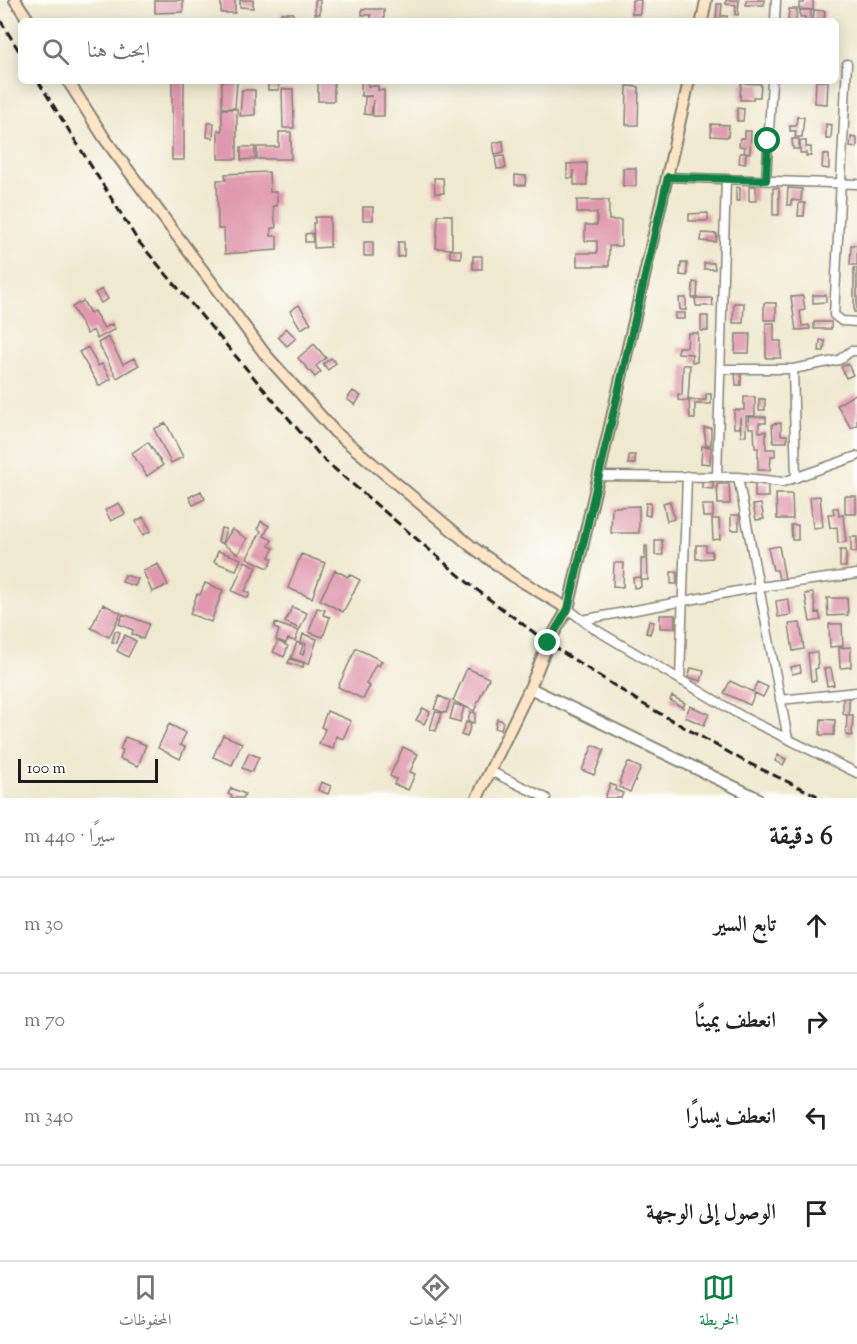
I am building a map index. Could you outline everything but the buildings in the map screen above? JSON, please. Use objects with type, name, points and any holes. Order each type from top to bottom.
[{"type":"main road","points":[[15,0],[27,18]]},
{"type":"main road","points":[[703,18],[706,0]]},
{"type":"main road","points":[[70,84],[105,139],[265,354],[335,432],[471,546],[513,576],[568,609]]},
{"type":"main road","points":[[477,798],[530,688],[548,643],[568,609],[688,84]]},
{"type":"street","points":[[775,18],[776,0]]},
{"type":"street","points":[[847,64],[834,315],[842,321],[857,322]]},
{"type":"street","points":[[766,180],[772,84]]},
{"type":"street","points":[[668,177],[857,184]]},
{"type":"street","points":[[717,476],[726,179]]},
{"type":"street","points":[[720,369],[793,369],[839,360],[851,351],[857,351]]},
{"type":"street","points":[[793,369],[796,478]]},
{"type":"street","points":[[599,476],[717,476],[783,482],[857,456]]},
{"type":"street","points":[[680,679],[687,476]]},
{"type":"street","points":[[738,477],[788,739]]},
{"type":"street","points":[[582,620],[759,587],[857,574]]},
{"type":"street","points":[[568,609],[582,620],[746,718],[857,773]]},
{"type":"street","points":[[530,688],[752,797]]},
{"type":"street","points":[[780,700],[857,692]]},
{"type":"street","points":[[490,771],[546,798]]},
{"type":"railway","points":[[0,20],[18,49]]},
{"type":"railway","points":[[40,84],[138,241],[323,459],[473,587],[548,643],[643,704],[744,761],[822,798]]},
{"type":"route","points":[[548,643],[568,609],[668,177],[766,180],[768,141]]}]
